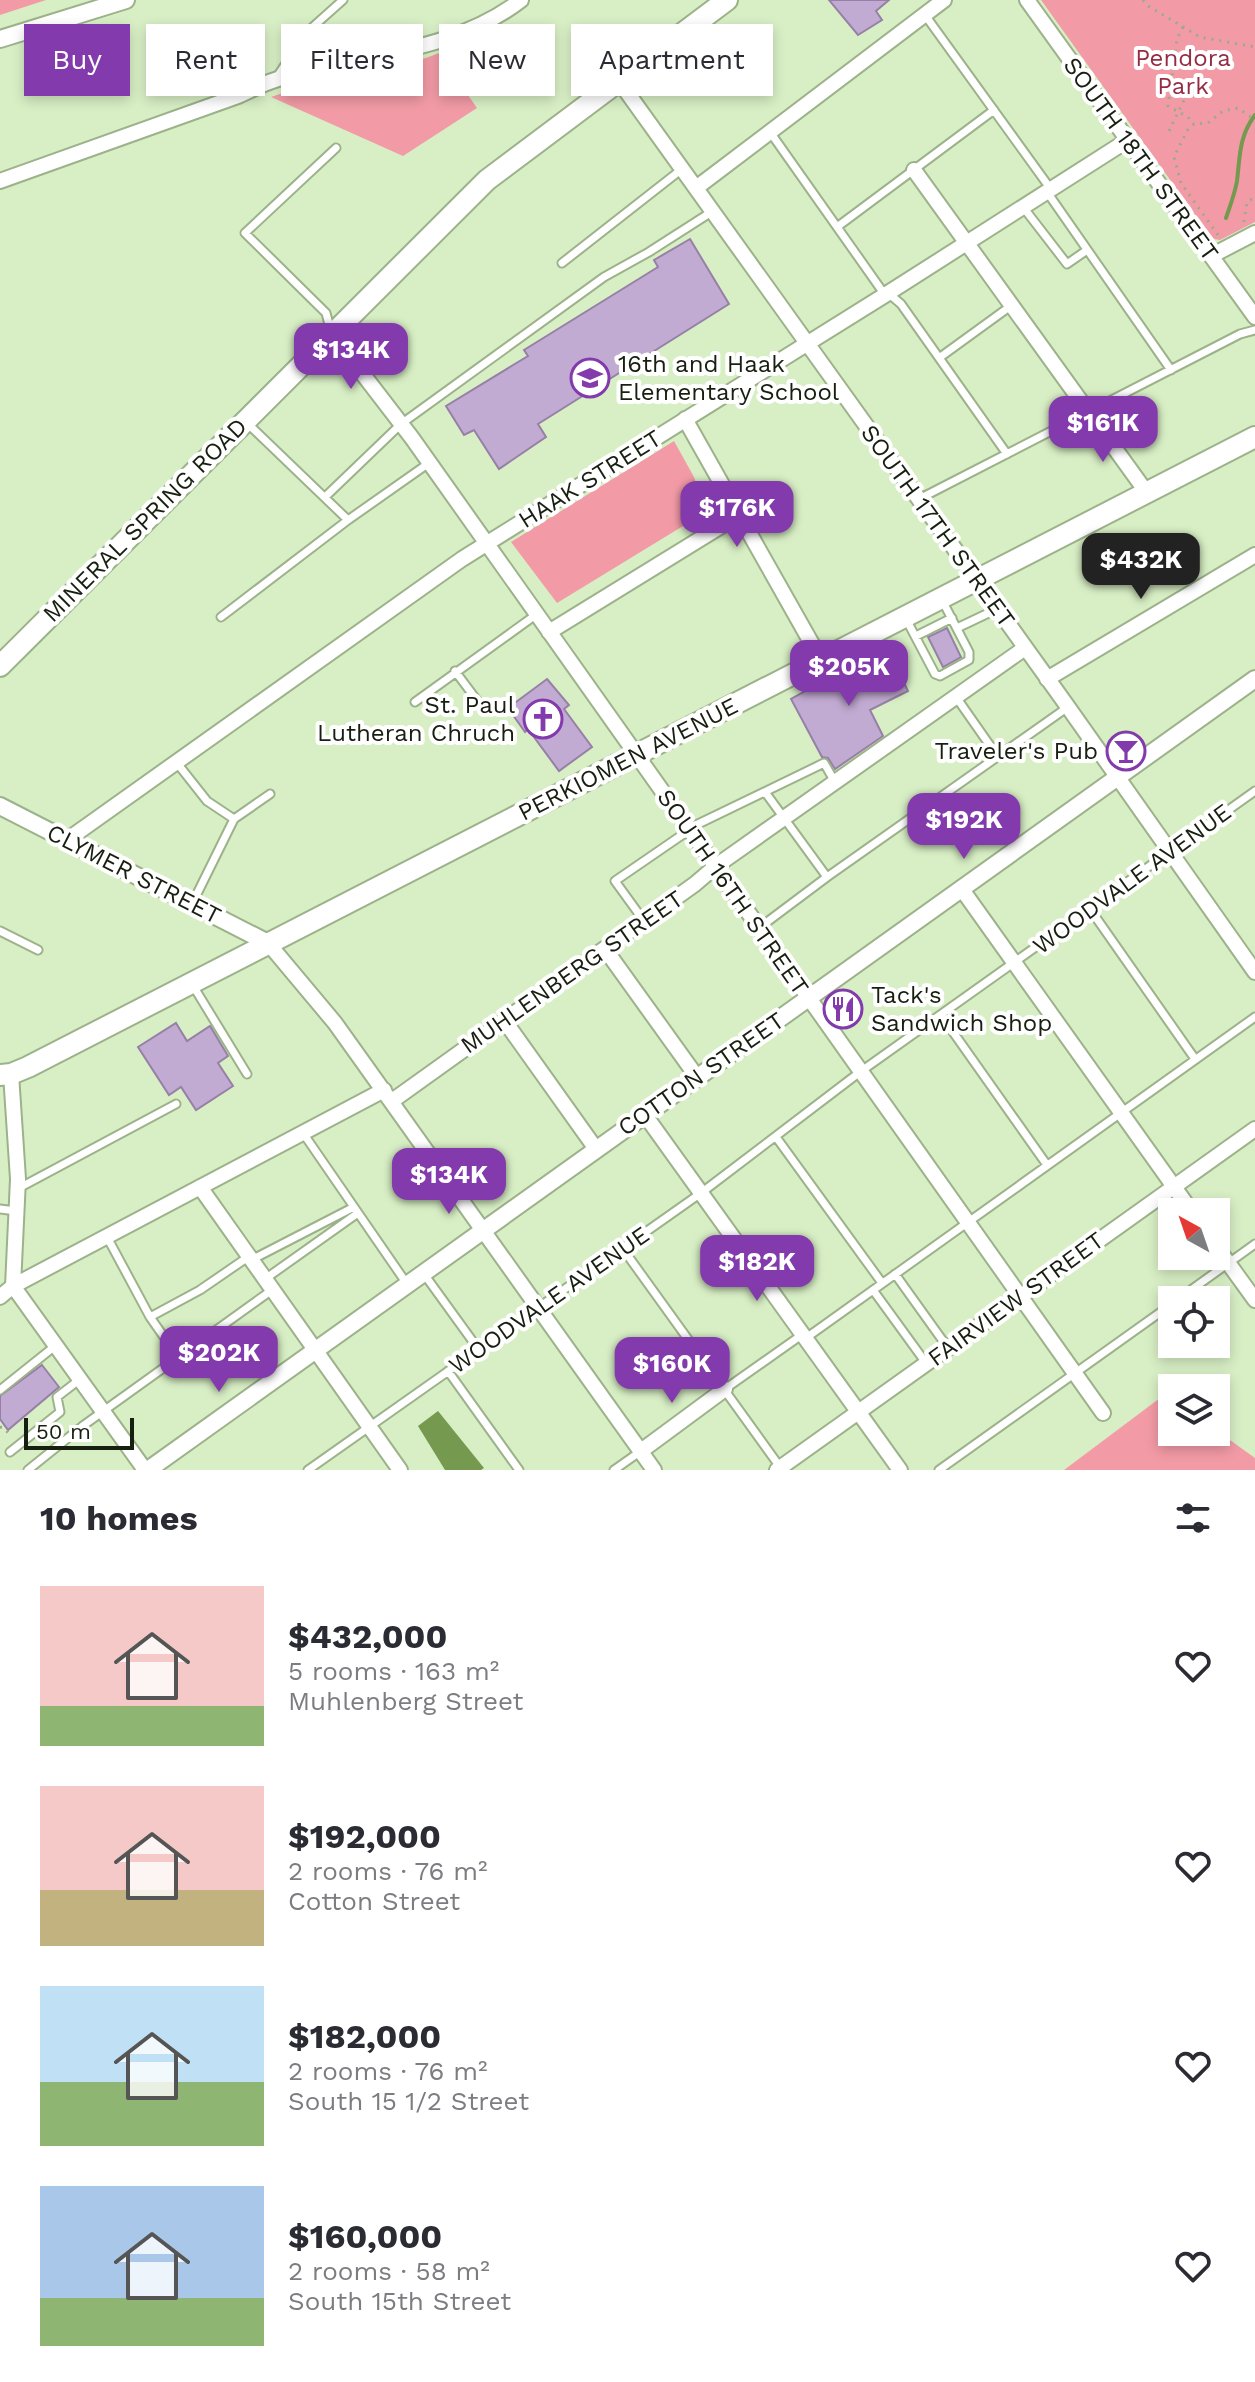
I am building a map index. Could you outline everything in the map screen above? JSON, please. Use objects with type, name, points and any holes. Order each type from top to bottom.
[{"type":"main road","name":"MINERAL SPRING ROAD","points":[[695,24],[727,0]]},
{"type":"main road","name":"MINERAL SPRING ROAD","points":[[0,666],[487,180],[599,96]]},
{"type":"main road","name":"PERKIOMEN AVENUE","points":[[5,1074],[28,1067],[1255,437]]},
{"type":"street","points":[[0,39],[126,0]]},
{"type":"street","points":[[0,181],[238,96],[276,79],[426,46],[483,23],[521,0]]},
{"type":"street","points":[[696,188],[944,0]]},
{"type":"street","name":"SOUTH 18TH STREET","points":[[1027,0],[1255,317]]},
{"type":"street","name":"SOUTH 17TH STREET","points":[[630,96],[1255,972]]},
{"type":"street","name":"HAAK STREET","points":[[67,840],[487,543],[1128,140]]},
{"type":"street","points":[[914,170],[1147,493]]},
{"type":"street","points":[[1211,256],[1250,229]]},
{"type":"street","name":"SOUTH 16TH STREET","points":[[332,334],[487,543],[1103,1413]]},
{"type":"street","points":[[685,419],[821,660]]},
{"type":"street","points":[[549,632],[739,515]]},
{"type":"street","points":[[1047,679],[1255,555]]},
{"type":"street","name":"MUHLENBERG STREET","points":[[0,1297],[6,1285],[107,1237],[303,1133],[388,1096],[605,949],[716,866],[1025,648]]},
{"type":"street","name":"COTTON STREET","points":[[146,1470],[1255,679]]},
{"type":"street","name":"CLYMER STREET","points":[[0,806],[268,943]]},
{"type":"street","points":[[961,888],[1182,1198]]},
{"type":"street","points":[[268,943],[335,1023],[654,1470]]},
{"type":"street","points":[[605,949],[697,1077]]},
{"type":"street","points":[[504,1020],[596,1149]]},
{"type":"street","points":[[5,1074],[17,1189],[6,1285],[146,1470]]},
{"type":"street","points":[[645,1115],[900,1470]]},
{"type":"street","name":"FAIRVIEW STREET","points":[[779,1469],[1255,1129]]},
{"type":"street","points":[[200,1187],[400,1470]]},
{"type":"street","points":[[1230,1266],[1255,1300]]},
{"type":"street","points":[[641,1451],[725,1389]]},
{"type":"lane","points":[[276,79],[306,33],[343,0]]},
{"type":"lane","points":[[925,15],[994,110],[1171,370]]},
{"type":"lane","points":[[837,227],[994,110]]},
{"type":"lane","points":[[770,132],[886,294],[901,304],[1007,454]]},
{"type":"lane","points":[[332,334],[326,313],[245,233],[336,148]]},
{"type":"lane","points":[[562,263],[682,169]]},
{"type":"lane","points":[[1023,207],[1067,264],[1087,250]]},
{"type":"lane","points":[[325,497],[401,424],[604,277],[713,211]]},
{"type":"lane","points":[[939,358],[1012,305]]},
{"type":"lane","points":[[919,499],[1240,334],[1255,330]]},
{"type":"lane","points":[[244,421],[348,520]]},
{"type":"lane","points":[[221,617],[429,463]]},
{"type":"lane","points":[[905,617],[935,674],[940,676],[969,660],[969,652],[941,599]]},
{"type":"lane","points":[[957,628],[997,609]]},
{"type":"lane","points":[[415,702],[537,614]]},
{"type":"lane","points":[[916,636],[952,618]]},
{"type":"lane","points":[[455,671],[482,707]]},
{"type":"lane","points":[[956,697],[998,757]]},
{"type":"lane","points":[[759,928],[1068,707]]},
{"type":"lane","points":[[176,762],[207,801],[234,819]]},
{"type":"lane","points":[[644,921],[615,881],[689,829],[824,763],[835,782]]},
{"type":"lane","points":[[765,792],[827,877]]},
{"type":"lane","points":[[192,904],[234,819],[270,794]]},
{"type":"lane","name":"WOODVALE AVENUE","points":[[308,1470],[623,1249],[860,1072],[1253,795]]},
{"type":"lane","points":[[1090,909],[1195,1059]]},
{"type":"lane","points":[[0,931],[38,950]]},
{"type":"lane","points":[[191,982],[247,1074]]},
{"type":"lane","points":[[941,1015],[1047,1165]]},
{"type":"lane","points":[[725,1389],[873,1290],[1255,1017]]},
{"type":"lane","points":[[17,1189],[176,1104]]},
{"type":"lane","points":[[303,1133],[407,1284]]},
{"type":"lane","points":[[776,1137],[882,1283]]},
{"type":"lane","points":[[0,1209],[16,1211]]},
{"type":"lane","points":[[150,1317],[200,1290],[248,1257],[257,1257],[356,1210]]},
{"type":"lane","points":[[28,1470],[102,1411],[178,1357],[356,1210]]},
{"type":"lane","points":[[107,1237],[150,1317],[178,1357]]},
{"type":"lane","points":[[1230,1262],[1255,1244]]},
{"type":"lane","points":[[623,1249],[779,1469]]},
{"type":"lane","points":[[1196,1286],[1218,1270]]},
{"type":"lane","points":[[423,1272],[479,1350]]},
{"type":"lane","points":[[895,1274],[948,1348]]},
{"type":"lane","points":[[873,1290],[926,1363]]},
{"type":"lane","points":[[939,1470],[1158,1314]]},
{"type":"lane","points":[[0,1390],[55,1346]]},
{"type":"lane","points":[[448,1371],[519,1470]]},
{"type":"lane","points":[[10,1452],[60,1412],[57,1397],[79,1380]]},
{"type":"lane","points":[[614,1470],[641,1451]]},
{"type":"path","points":[[1143,0],[1200,37],[1255,47]]},
{"type":"path","points":[[1183,26],[1177,39],[1168,106],[1194,124]]},
{"type":"path","points":[[1169,131],[1187,94]]},
{"type":"path","points":[[1226,235],[1218,235],[1211,227],[1181,183],[1174,157],[1188,129],[1194,124],[1208,123],[1223,111],[1238,108],[1255,120]]},
{"type":"path","points":[[1250,229],[1247,202],[1255,197]]},
{"type":"path","points":[[0,1427],[6,1431]]},
{"type":"green space","points":[[0,0],[46,0],[0,15]]},
{"type":"green space","name":"Pendora Park","points":[[1041,0],[1255,0],[1255,222],[1220,240],[1209,234]]},
{"type":"green space","points":[[439,53],[439,96],[469,96],[477,108],[403,156],[271,97],[281,94],[423,96],[423,58]]},
{"type":"green space","points":[[674,441],[694,477],[706,512],[557,603],[511,542]]},
{"type":"green space","points":[[1158,1400],[1158,1446],[1230,1446],[1230,1440],[1255,1458],[1255,1470],[1064,1470]]},
{"type":"shaded area","points":[[438,1411],[484,1468],[445,1470],[418,1426]]},
{"type":"building","points":[[829,0],[889,0],[876,11],[882,20],[858,35]]},
{"type":"building","points":[[690,239],[729,304],[538,424],[546,437],[499,469],[474,430],[464,435],[446,406],[528,356],[524,350],[658,267],[654,260]]},
{"type":"building","points":[[947,628],[961,657],[943,667],[928,637]]},
{"type":"building","points":[[889,652],[908,691],[870,710],[883,736],[835,769],[828,758],[822,757],[791,699],[847,668],[849,672]]},
{"type":"building","name":"St. Paul Lutheran Chruch","points":[[547,679],[569,705],[564,709],[592,747],[559,771],[508,708]]},
{"type":"building","points":[[176,1023],[187,1041],[210,1026],[228,1056],[218,1063],[233,1086],[196,1110],[181,1087],[169,1095],[138,1047]]},
{"type":"building","points":[[42,1365],[59,1387],[8,1430],[0,1419],[0,1396]]},
{"type":"waterway","points":[[1226,218],[1236,186],[1243,139],[1255,115]]},
{"type":"place","name":"16th and Haak Elementary School","points":[[590,378]]},
{"type":"place","name":"St. Paul Lutheran Chruch","points":[[543,719]]},
{"type":"place","name":"Traveler's Pub","points":[[1126,751]]},
{"type":"place","name":"Tack's Sandwich Shop","points":[[843,1009]]}]
